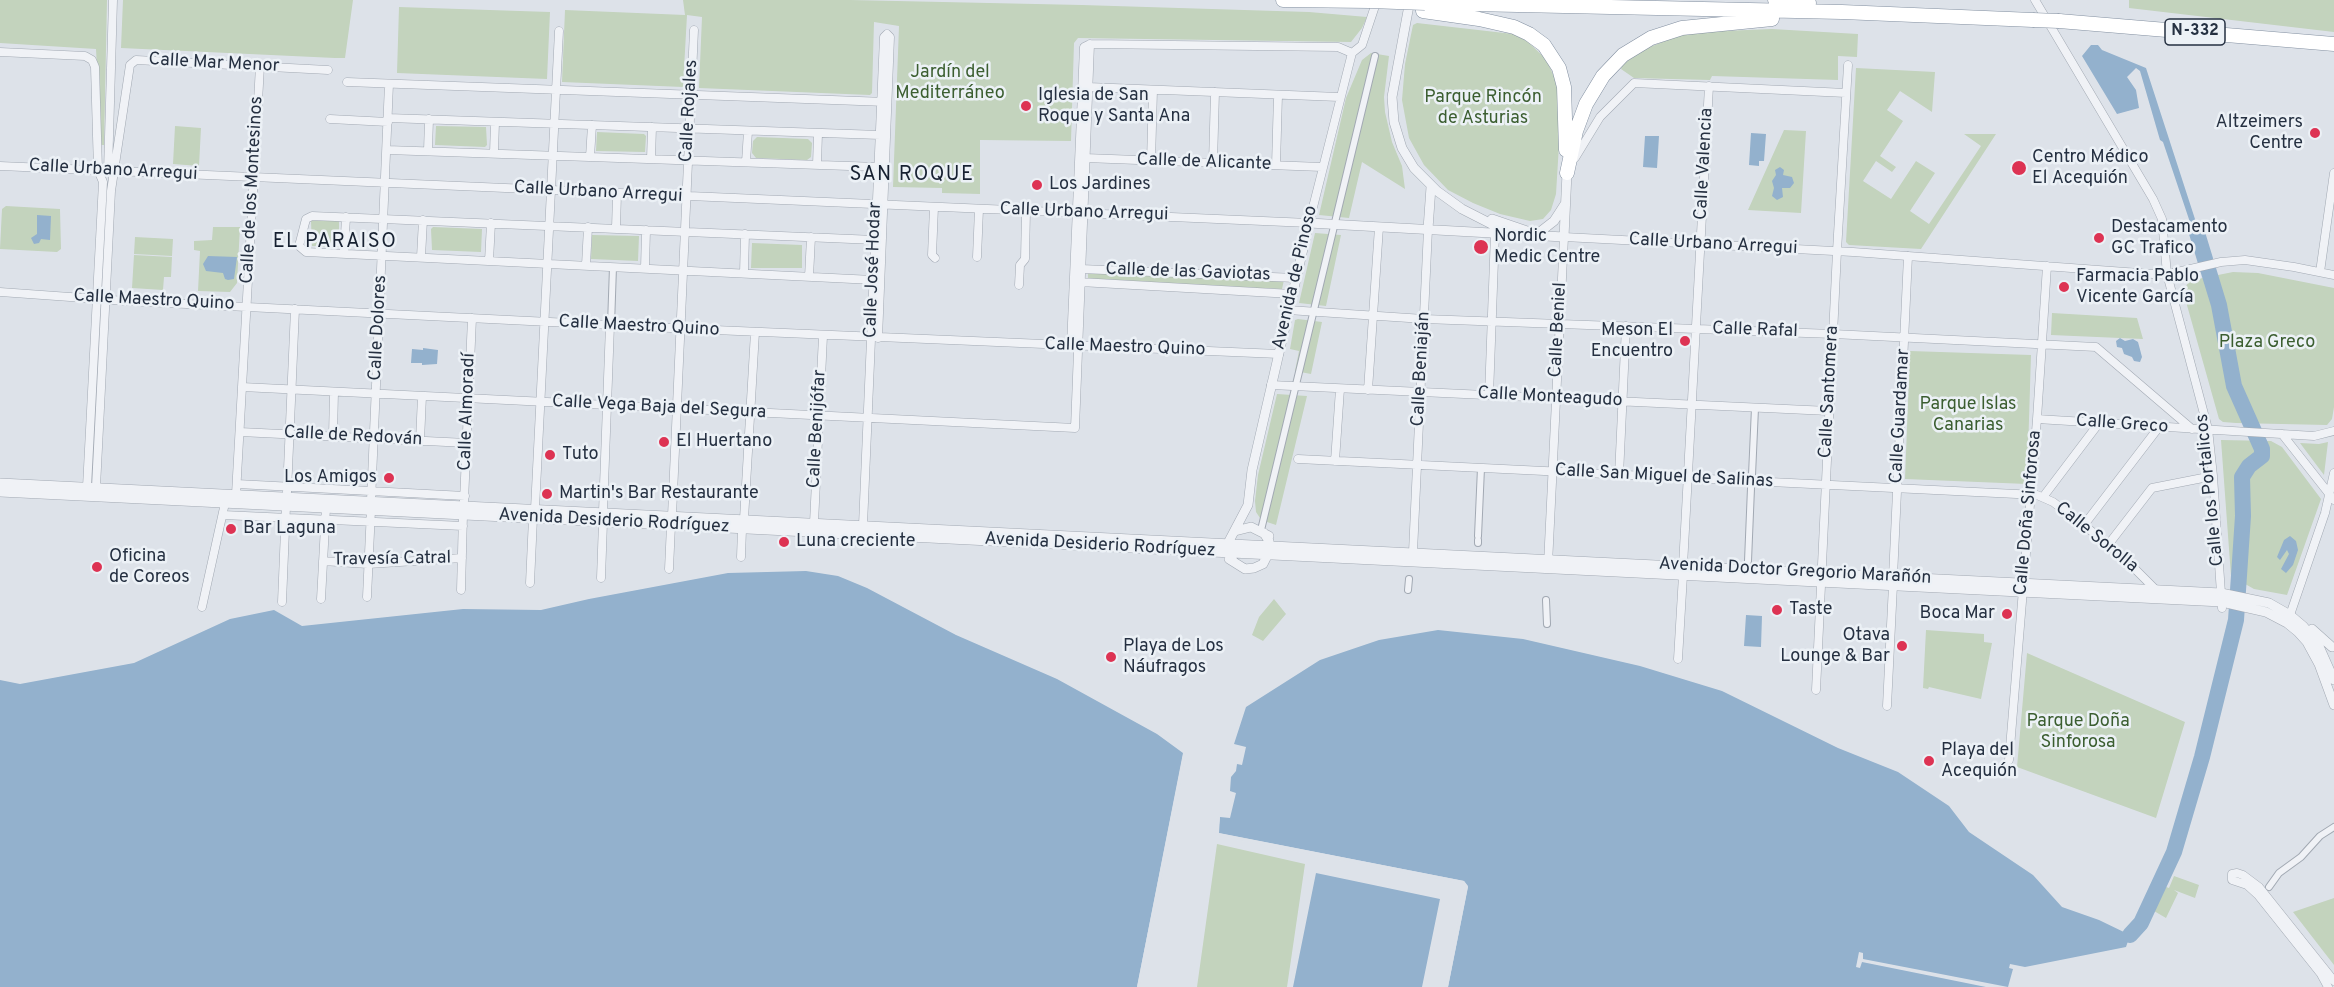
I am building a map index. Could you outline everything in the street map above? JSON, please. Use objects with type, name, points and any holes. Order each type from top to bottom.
[{"type":"highway","name":"N-332","points":[[1283,0],[1424,7],[1924,15],[2059,21],[2333,44]]},
{"type":"highway","points":[[1776,0],[1896,9],[1924,15]]},
{"type":"highway","points":[[1424,7],[1514,27],[1544,45],[1559,68],[1564,87],[1567,172]]},
{"type":"highway","points":[[1567,172],[1580,119],[1594,88],[1623,55],[1651,38],[1682,28],[1757,19],[1887,21],[1924,15]]},
{"type":"street","points":[[111,171],[112,0]]},
{"type":"street","points":[[1410,0],[1393,86],[1393,110],[1402,148],[1414,168],[1431,187],[1447,200],[1510,234]]},
{"type":"street","name":"Calle los Portalicos","points":[[2035,0],[2159,210],[2167,274],[2208,429],[2224,600]]},
{"type":"street","name":"Avenida de Pinoso","points":[[1230,552],[1236,531],[1248,505],[1252,470],[1339,97],[1352,53],[1362,45],[1372,3]]},
{"type":"street","name":"Calle Rojales","points":[[669,569],[694,30]]},
{"type":"street","points":[[530,583],[559,31]]},
{"type":"street","name":"Calle José Hodar","points":[[863,525],[867,418],[874,338],[880,205],[884,102],[884,37],[887,34],[890,37],[884,102],[880,135],[878,167],[880,205],[873,280],[874,338]]},
{"type":"street","points":[[1075,346],[1081,269],[1080,213],[1090,44]]},
{"type":"street","points":[[1075,346],[1084,47],[1090,44],[1338,47],[1352,53]]},
{"type":"street","name":"Calle Mar Menor","points":[[0,52],[90,58],[95,67],[98,170],[103,182],[101,298],[92,487]]},
{"type":"street","points":[[1263,532],[1375,56]]},
{"type":"street","name":"Calle Mar Menor","points":[[101,298],[111,171],[130,65],[136,60],[328,70]]},
{"type":"street","name":"Calle Santomera","points":[[1816,690],[1848,65]]},
{"type":"street","name":"Calle de los Montesinos","points":[[237,489],[260,66]]},
{"type":"street","points":[[347,82],[884,102]]},
{"type":"street","name":"Calle Beniel","points":[[1548,564],[1567,172],[1600,117],[1634,83],[1709,86]]},
{"type":"street","name":"Calle Dolores","points":[[367,597],[389,84]]},
{"type":"street","points":[[1709,86],[1846,93]]},
{"type":"street","name":"Calle Valencia","points":[[1678,659],[1709,86]]},
{"type":"street","points":[[1088,87],[1339,97]]},
{"type":"street","points":[[1151,161],[1153,90]]},
{"type":"street","points":[[1213,163],[1215,92]]},
{"type":"street","points":[[1276,165],[1278,95]]},
{"type":"street","points":[[330,119],[429,119],[880,135]]},
{"type":"street","points":[[428,150],[429,119]]},
{"type":"street","points":[[494,153],[495,122]]},
{"type":"street","points":[[590,157],[592,125]]},
{"type":"street","points":[[651,159],[652,127]]},
{"type":"street","points":[[746,162],[748,131]]},
{"type":"street","points":[[817,165],[818,133]]},
{"type":"street","points":[[387,150],[878,167]]},
{"type":"street","name":"Calle de Alicante","points":[[1085,158],[1322,167]]},
{"type":"street","name":"Calle Urbano Arregui","points":[[0,166],[1309,223],[1837,251],[2167,274],[2221,262],[2252,261],[2320,272]]},
{"type":"street","points":[[2334,173],[2320,272],[2334,276]]},
{"type":"street","name":"Calle Beniaján","points":[[1413,552],[1431,187]]},
{"type":"street","points":[[616,228],[617,194]]},
{"type":"street","points":[[1475,215],[1536,235],[1554,221],[1565,203]]},
{"type":"street","points":[[934,207],[932,255],[935,258]]},
{"type":"street","points":[[977,257],[979,209]]},
{"type":"street","points":[[1019,285],[1020,265],[1025,259],[1026,211]]},
{"type":"street","points":[[873,280],[306,252],[301,249],[300,243],[308,216],[875,240]]},
{"type":"street","points":[[344,253],[346,217]]},
{"type":"street","points":[[421,257],[423,220]]},
{"type":"street","points":[[489,261],[491,223]]},
{"type":"street","points":[[586,266],[588,227]]},
{"type":"street","points":[[1368,390],[1379,227]]},
{"type":"street","points":[[645,268],[646,230]]},
{"type":"street","points":[[1489,395],[1495,233]]},
{"type":"street","points":[[744,273],[745,234]]},
{"type":"street","points":[[809,277],[811,237]]},
{"type":"street","name":"Calle Guardamar","points":[[1887,706],[1908,256]]},
{"type":"street","name":"Calle Doña Sinforosa","points":[[2009,760],[2047,266]]},
{"type":"street","points":[[601,578],[613,267]]},
{"type":"street","name":"Calle de las Gaviotas","points":[[1081,269],[1296,278]]},
{"type":"street","name":"Calle de las Gaviotas","points":[[1080,282],[1292,294]]},
{"type":"street","name":"Calle Maestro Quino","points":[[0,292],[823,336],[1279,354]]},
{"type":"street","points":[[282,602],[296,309]]},
{"type":"street","name":"Calle Rafal","points":[[1288,310],[1424,319],[1833,334],[2096,347],[2193,429]]},
{"type":"street","name":"Calle Almoradí","points":[[461,590],[472,318]]},
{"type":"street","points":[[1619,475],[1626,326]]},
{"type":"street","points":[[741,557],[754,332]]},
{"type":"street","name":"Calle Benijófar","points":[[813,523],[823,336]]},
{"type":"street","name":"Calle Vega Baja del Segura","points":[[242,387],[1075,428],[1075,346]]},
{"type":"street","name":"Calle Monteagudo","points":[[1271,385],[1829,411]]},
{"type":"street","points":[[1335,461],[1340,388]]},
{"type":"street","points":[[333,436],[334,392]]},
{"type":"street","points":[[420,441],[422,396]]},
{"type":"street","points":[[1752,475],[1755,408]]},
{"type":"street","name":"Calle Greco","points":[[2037,419],[2208,429]]},
{"type":"street","points":[[2043,497],[2099,423]]},
{"type":"street","points":[[2084,525],[2159,427]]},
{"type":"street","points":[[2208,429],[2318,435],[2334,431]]},
{"type":"street","name":"Calle de Redován","points":[[240,432],[467,443]]},
{"type":"street","points":[[2280,434],[2332,498]]},
{"type":"street","name":"Calle San Miguel de Salinas","points":[[1298,459],[2030,494]]},
{"type":"street","points":[[1478,540],[1481,468]]},
{"type":"street","points":[[2322,659],[2333,647],[2291,613],[2332,498],[2334,473]]},
{"type":"street","points":[[2108,544],[2152,488],[2213,476]]},
{"type":"street","name":"Avenida Desiderio Rodríguez","points":[[0,483],[237,489],[287,497],[464,506],[534,514],[1214,547]]},
{"type":"street","points":[[1748,561],[1751,488]]},
{"type":"street","name":"Avenida Desiderio Rodríguez","points":[[0,492],[225,503],[287,497],[326,508],[371,501],[464,506]]},
{"type":"street","name":"Calle Sorolla","points":[[2030,494],[2053,502],[2084,525],[2108,544],[2156,590]]},
{"type":"street","points":[[202,607],[225,503]]},
{"type":"street","points":[[1214,547],[1230,552],[1245,569],[1263,564],[1269,550],[1263,532],[1253,519],[1248,505]]},
{"type":"street","points":[[321,599],[326,508]]},
{"type":"street","points":[[223,515],[463,526]]},
{"type":"street","name":"Avenida Desiderio Rodríguez","points":[[743,524],[863,525],[1214,547]]},
{"type":"street","points":[[1214,547],[1236,531],[1251,527],[1284,546]]},
{"type":"street","name":"Avenida Doctor Gregorio Marañón","points":[[1269,550],[1284,546],[1413,552],[1548,564]]},
{"type":"street","name":"Avenida Doctor Gregorio Marañón","points":[[1214,547],[1230,552],[1269,550],[2023,587],[2224,600]]},
{"type":"street","name":"Travesía Catral","points":[[323,561],[368,564],[462,558]]},
{"type":"street","points":[[1408,590],[1409,579]]},
{"type":"street","name":"Avenida Doctor Gregorio Marañón","points":[[2023,587],[2156,590],[2274,605],[2291,613],[2312,635],[2334,680]]},
{"type":"street","points":[[1546,600],[1547,624]]},
{"type":"street","name":"Avenida Doctor Gregorio Marañón","points":[[2260,605],[2298,632],[2322,659],[2334,705]]},
{"type":"street","points":[[2269,887],[2279,873],[2301,857],[2320,836],[2334,827]]},
{"type":"street","points":[[2328,987],[2321,974],[2258,895],[2247,885],[2232,880],[2232,874],[2243,875],[2259,887],[2334,981]]},
{"type":"green space","points":[[0,0],[107,0],[104,145],[101,145],[96,49],[0,43]]},
{"type":"green space","points":[[123,0],[353,0],[345,58],[335,58],[121,48]]},
{"type":"green space","name":"Jardín del Mediterráneo","points":[[683,0],[850,0],[1082,5],[1309,12],[1367,17],[1351,42],[1078,38],[1074,43],[1071,141],[980,140],[980,194],[942,193],[942,188],[893,187],[899,26],[874,22],[872,93],[870,95],[699,88],[702,17],[687,15],[683,87],[562,82],[565,10],[685,15]]},
{"type":"green space","points":[[2129,0],[2334,0],[2334,32],[2129,8]]},
{"type":"green space","points":[[399,7],[550,12],[547,79],[397,73]]},
{"type":"green space","name":"Parque Rincón de Asturias","points":[[1417,23],[1513,34],[1527,41],[1546,59],[1557,83],[1561,112],[1556,194],[1551,210],[1543,219],[1530,221],[1500,214],[1473,203],[1448,190],[1424,165],[1409,138],[1402,100],[1405,64],[1413,25]]},
{"type":"green space","points":[[1772,29],[1858,34],[1857,57],[1838,56],[1838,80],[1712,76],[1710,80],[1634,78],[1621,69],[1623,64],[1645,49],[1682,34]]},
{"type":"green space","points":[[1371,53],[1389,56],[1384,97],[1385,112],[1392,142],[1402,166],[1405,189],[1362,162],[1349,218],[1319,215],[1346,98],[1362,60]]},
{"type":"green space","points":[[1856,68],[1935,72],[1932,112],[1900,91],[1887,110],[1903,121],[1880,156],[1896,167],[1892,172],[1876,161],[1863,181],[1891,199],[1916,161],[1935,173],[1910,211],[1929,224],[1981,146],[1964,134],[1996,134],[1921,249],[1849,245],[1846,242]]},
{"type":"green space","points":[[175,126],[201,128],[199,166],[173,164]]},
{"type":"green space","points":[[436,126],[486,127],[487,145],[485,147],[435,145]]},
{"type":"green space","points":[[1784,130],[1806,131],[1801,213],[1748,210]]},
{"type":"green space","points":[[597,132],[644,134],[646,136],[645,152],[596,151]]},
{"type":"green space","points":[[757,137],[808,139],[812,143],[811,157],[807,160],[756,158],[752,153],[753,141]]},
{"type":"green space","points":[[6,206],[60,209],[61,249],[57,252],[0,249],[2,209]]},
{"type":"green space","points":[[312,220],[339,221],[339,247],[312,246]]},
{"type":"green space","points":[[213,227],[240,227],[237,283],[230,292],[198,291],[200,251],[194,250],[194,241],[212,240]]},
{"type":"green space","points":[[433,227],[482,229],[481,252],[432,250],[431,229]]},
{"type":"green space","points":[[1315,233],[1341,235],[1326,306],[1299,303]]},
{"type":"green space","points":[[592,235],[639,236],[638,261],[591,259]]},
{"type":"green space","points":[[135,237],[173,239],[172,256],[134,254]]},
{"type":"green space","points":[[752,243],[802,245],[802,268],[751,268]]},
{"type":"green space","points":[[134,255],[172,257],[171,277],[164,277],[163,290],[132,288]]},
{"type":"green space","points":[[1088,272],[1284,280],[1282,289],[1088,281]]},
{"type":"green space","name":"Plaza Greco","points":[[2233,272],[2258,273],[2334,288],[2334,407],[2332,419],[2327,425],[2236,423],[2223,422],[2219,419],[2183,291],[2193,280]]},
{"type":"green space","points":[[2052,313],[2137,318],[2143,339],[2051,335]]},
{"type":"green space","points":[[1295,320],[1322,322],[1311,374],[1295,371],[1299,351],[1290,349]]},
{"type":"green space","name":"Parque Islas Canarias","points":[[1910,351],[2031,355],[2027,484],[1905,479]]},
{"type":"green space","points":[[1277,394],[1307,396],[1276,525],[1260,518],[1256,512],[1255,501],[1258,475]]},
{"type":"green space","points":[[2221,440],[2271,441],[2282,447],[2321,499],[2287,595],[2254,589],[2231,576]]},
{"type":"green space","points":[[2328,442],[2324,475],[2300,443]]},
{"type":"green space","points":[[1274,599],[1286,614],[1263,641],[1252,635],[1259,617]]},
{"type":"green space","points":[[1926,630],[1984,634],[1984,642],[1992,643],[1981,699],[1929,687],[1928,689],[1923,688]]},
{"type":"green space","name":"Parque Doña Sinforosa","points":[[2027,653],[2185,722],[2156,818],[2017,767]]},
{"type":"green space","points":[[1217,844],[1305,864],[1287,987],[1197,987]]},
{"type":"green space","points":[[2174,876],[2199,885],[2195,898],[2174,890],[2178,893],[2166,918],[2154,911]]},
{"type":"green space","points":[[2334,898],[2334,965],[2293,912]]},
{"type":"water","points":[[2091,45],[2098,45],[2102,50],[2146,68],[2206,253],[2201,255],[2163,142],[2160,140],[2140,71],[2136,68],[2127,77],[2136,90],[2139,108],[2117,114],[2082,56]]},
{"type":"water","points":[[1751,133],[1766,134],[1764,161],[1759,161],[1759,166],[1749,165]]},
{"type":"water","points":[[1645,136],[1659,136],[1657,168],[1643,167]]},
{"type":"water","points":[[1780,167],[1784,170],[1783,175],[1792,177],[1794,183],[1790,188],[1782,188],[1783,197],[1777,200],[1772,196],[1774,188],[1772,181],[1776,175],[1775,170]]},
{"type":"water","points":[[37,215],[51,216],[50,240],[41,239],[39,243],[34,244],[31,238],[37,234]]},
{"type":"water","points":[[208,256],[237,257],[234,279],[225,279],[223,273],[206,271],[203,264]]},
{"type":"water","points":[[2120,338],[2125,341],[2133,339],[2138,342],[2142,357],[2140,362],[2134,361],[2132,357],[2124,354],[2122,348],[2117,347],[2116,341]]},
{"type":"water","points":[[423,348],[438,350],[437,364],[411,363],[412,349],[423,350]]},
{"type":"water","points":[[2290,536],[2296,541],[2298,550],[2293,565],[2286,573],[2281,569],[2289,554],[2287,550],[2280,560],[2277,557],[2284,540]]},
{"type":"water","points":[[806,571],[838,576],[867,588],[956,635],[1057,679],[1157,734],[1183,753],[1137,987],[0,987],[0,680],[20,684],[134,663],[230,619],[274,610],[302,626],[463,609],[541,610],[728,573]]},
{"type":"water","points":[[1746,615],[1762,616],[1761,647],[1744,646]]},
{"type":"water","points":[[1438,630],[1523,639],[1640,666],[1722,691],[1838,748],[1898,772],[1949,806],[1969,832],[2033,875],[2062,907],[2099,920],[2130,935],[2126,947],[2025,967],[2010,964],[2009,968],[2013,969],[2008,987],[1863,959],[1863,953],[1859,952],[1856,967],[1860,968],[1862,962],[1986,987],[1448,987],[1468,887],[1464,881],[1218,833],[1220,817],[1230,818],[1236,793],[1230,791],[1231,777],[1236,771],[1237,764],[1242,765],[1246,747],[1234,744],[1246,707],[1320,660],[1379,640]]},
{"type":"water","points":[[1316,873],[1440,899],[1422,987],[1293,987]]},
{"type":"pier","points":[[1184,750],[1186,753],[1183,773],[1140,987],[1137,987]]},
{"type":"pier","points":[[1217,817],[1220,817],[1219,833],[1464,881],[1468,886],[1448,987],[1445,987],[1464,887],[1462,884],[1217,836],[1215,833]]},
{"type":"waterway","points":[[2130,935],[2141,923],[2174,852],[2202,757],[2236,620],[2243,516],[2242,477],[2249,466],[2262,456],[2262,449],[2234,386],[2219,305],[2197,233]]},
{"type":"place","name":"Iglesia de San Roque y Santa Ana","points":[[1026,106]]},
{"type":"place","name":"Altzeimers Centre","points":[[2315,133]]},
{"type":"place","name":"Centro Médico El Acequión","points":[[2019,168]]},
{"type":"place","name":"Los Jardines","points":[[1037,185]]},
{"type":"place","name":"Destacamento GC Trafico","points":[[2099,238]]},
{"type":"place","name":"Nordic Medic Centre","points":[[1481,247]]},
{"type":"place","name":"Farmacia Pablo Vicente García","points":[[2064,287]]},
{"type":"place","name":"Meson El Encuentro","points":[[1685,341]]},
{"type":"place","name":"El Huertano","points":[[664,442]]},
{"type":"place","name":"Tuto","points":[[550,455]]},
{"type":"place","name":"Los Amigos","points":[[389,478]]},
{"type":"place","name":"Martin's Bar Restaurante","points":[[547,494]]},
{"type":"place","name":"Bar Laguna","points":[[231,529]]},
{"type":"place","name":"Luna creciente","points":[[784,542]]},
{"type":"place","name":"Oficina de Coreos","points":[[97,567]]},
{"type":"place","name":"Taste","points":[[1777,610]]},
{"type":"place","name":"Boca Mar","points":[[2007,614]]},
{"type":"place","name":"Otava Lounge & Bar","points":[[1902,646]]},
{"type":"place","name":"Playa de Los Náufragos","points":[[1111,657]]},
{"type":"place","name":"Playa del Acequión","points":[[1929,761]]},
{"type":"district","name":"SAN ROQUE","points":[[912,176]]},
{"type":"district","name":"EL PARAISO","points":[[335,243]]}]
